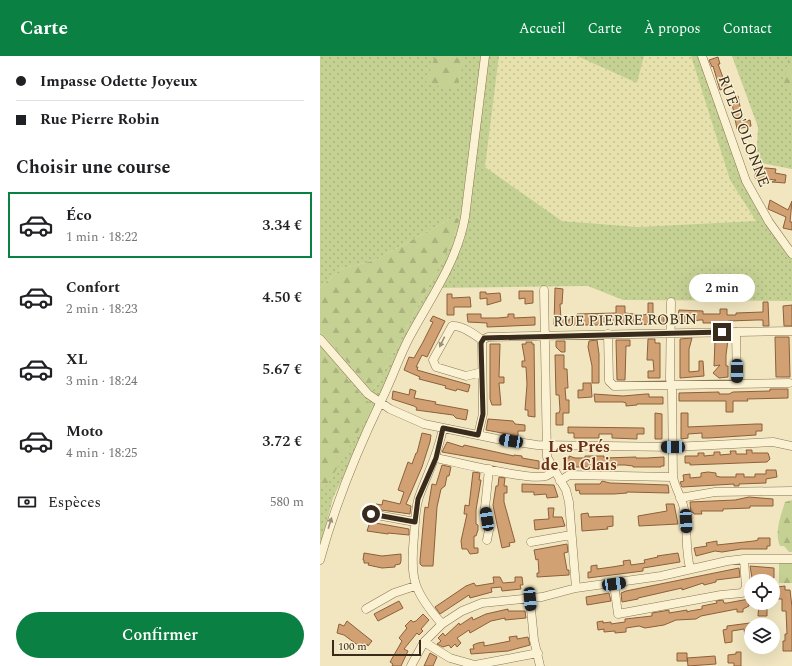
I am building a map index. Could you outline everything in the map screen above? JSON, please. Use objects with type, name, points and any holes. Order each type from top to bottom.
[{"type":"street","points":[[320,560],[337,501],[380,403],[409,340],[449,268],[461,240],[466,217],[485,56]]},
{"type":"street","name":"RUE D'OLONNE","points":[[702,56],[746,181],[769,222],[792,254]]},
{"type":"street","points":[[544,290],[547,457],[566,490],[569,502],[576,588]]},
{"type":"street","points":[[670,302],[670,385],[672,390],[673,476],[685,514],[687,551],[690,568]]},
{"type":"street","points":[[478,435],[483,414],[482,340],[456,325],[452,326],[434,360],[436,367],[466,376],[482,372]]},
{"type":"street","name":"RUE PIERRE ROBIN","points":[[482,340],[488,337],[792,331]]},
{"type":"street","points":[[736,332],[737,384]]},
{"type":"street","points":[[608,334],[609,381],[614,386],[789,383]]},
{"type":"street","points":[[320,339],[368,394],[380,403],[412,419],[443,428],[525,444],[547,445],[673,447],[778,443],[792,440]]},
{"type":"street","points":[[442,624],[425,604],[415,586],[412,568],[418,499],[436,458],[443,428]]},
{"type":"street","points":[[778,443],[792,446]]},
{"type":"street","points":[[436,458],[535,477],[547,476],[554,471]]},
{"type":"street","points":[[487,540],[489,530],[485,508],[489,469]]},
{"type":"street","points":[[560,480],[569,475],[673,476]]},
{"type":"street","points":[[680,498],[715,492],[792,491]]},
{"type":"street","points":[[371,514],[415,522]]},
{"type":"street","points":[[531,542],[571,535]]},
{"type":"street","points":[[614,584],[618,614],[721,595],[742,593],[746,588],[744,559]]},
{"type":"street","points":[[411,666],[424,642],[442,624],[462,611],[475,605],[498,601],[530,599],[576,588],[614,584],[661,576],[712,563],[744,559],[792,560]]},
{"type":"street","points":[[366,609],[394,593],[415,586]]},
{"type":"street","points":[[530,599],[533,632],[540,666]]},
{"type":"street","points":[[424,642],[450,658],[475,665],[538,653]]},
{"type":"shaded area","points":[[499,56],[577,56],[637,83],[644,56],[691,56],[730,180],[756,221],[638,227],[562,221],[485,167]]},
{"type":"green space","points":[[320,56],[499,56],[485,167],[562,221],[638,227],[756,221],[730,180],[691,56],[705,56],[763,218],[792,254],[792,301],[623,300],[588,286],[432,288],[333,498],[320,547],[320,480],[326,486],[373,407],[320,350],[320,331],[351,366],[370,391],[374,389],[453,240],[460,217],[452,218],[376,260],[341,269],[320,288]]},
{"type":"green space","points":[[435,56],[465,56],[457,90],[426,83]]},
{"type":"green space","points":[[577,56],[644,56],[637,83]]},
{"type":"green space","points":[[732,56],[792,56],[792,169],[756,162],[758,127]]},
{"type":"green space","points":[[789,56],[792,56],[792,89],[783,89]]},
{"type":"green space","points":[[460,217],[453,240],[374,389],[370,391],[351,366],[320,331],[320,288],[341,269],[376,260],[452,218]]},
{"type":"green space","points":[[320,350],[373,407],[326,487],[320,480]]},
{"type":"green space","points":[[792,500],[792,552],[789,552],[784,546],[780,546],[778,541],[778,530],[785,502]]},
{"type":"green space","points":[[779,563],[792,563],[792,583],[780,583]]},
{"type":"building","points":[[718,57],[720,64],[718,64],[728,87],[720,90],[713,66],[712,67],[709,60]]},
{"type":"building","points":[[738,96],[743,122],[750,120],[751,126],[737,129],[731,98]]},
{"type":"building","points":[[756,167],[776,169],[775,173],[786,175],[785,183],[772,182],[776,180],[755,178]]},
{"type":"building","points":[[770,200],[788,210],[792,201],[790,222],[792,222],[792,230],[783,228],[786,217],[768,209]]},
{"type":"building","points":[[555,288],[563,289],[562,304],[560,304],[561,320],[570,320],[570,317],[577,317],[577,314],[616,313],[616,306],[625,306],[625,313],[643,315],[648,314],[648,303],[653,303],[653,317],[664,316],[664,324],[624,325],[613,322],[600,322],[600,325],[554,325]]},
{"type":"building","points":[[519,291],[533,291],[533,303],[525,304],[525,298],[519,299]]},
{"type":"building","points":[[480,292],[486,292],[486,294],[500,293],[501,301],[487,305],[487,298],[480,299]]},
{"type":"building","points":[[447,294],[452,294],[452,298],[470,297],[471,307],[454,307],[454,315],[447,315]]},
{"type":"building","points":[[763,302],[768,302],[769,326],[763,326],[763,320],[703,323],[703,320],[700,320],[677,323],[679,310],[703,311],[703,314],[720,314],[720,309],[727,309],[727,315],[736,315],[736,313],[763,312]]},
{"type":"building","points":[[792,305],[792,326],[784,326],[783,306]]},
{"type":"building","points":[[467,314],[481,314],[481,318],[508,317],[508,314],[514,314],[514,318],[535,317],[535,325],[487,327],[487,323],[468,322]]},
{"type":"building","points":[[433,316],[445,321],[427,357],[422,355],[416,367],[418,367],[417,370],[470,385],[468,392],[445,388],[446,386],[419,379],[420,377],[404,370],[409,357],[414,358],[423,342],[433,322],[430,321]]},
{"type":"building","points":[[775,337],[789,337],[790,377],[776,377]]},
{"type":"building","points":[[692,338],[689,349],[689,372],[699,371],[699,361],[703,361],[704,376],[680,378],[680,339]]},
{"type":"building","points":[[648,339],[655,339],[655,343],[660,343],[660,378],[648,378],[648,371],[654,371],[653,360],[647,360]]},
{"type":"building","points":[[597,340],[599,354],[599,383],[592,383],[592,366],[588,347],[589,341]]},
{"type":"building","points":[[616,340],[630,340],[630,346],[626,346],[625,380],[617,380]]},
{"type":"building","points":[[715,340],[728,340],[726,366],[728,366],[728,377],[719,378],[713,373],[720,365],[714,366]]},
{"type":"building","points":[[556,341],[565,341],[565,352],[561,352],[556,347]]},
{"type":"building","points":[[526,342],[532,342],[532,344],[534,344],[535,417],[528,416],[528,410],[525,410],[527,384],[526,367],[522,367],[522,361],[525,361],[522,344],[526,344]]},
{"type":"building","points":[[490,344],[500,344],[499,377],[504,377],[504,383],[499,383],[501,405],[492,405],[490,399]]},
{"type":"building","points":[[555,355],[564,355],[564,369],[567,369],[568,388],[565,388],[566,400],[569,400],[569,413],[563,413],[563,425],[556,425],[556,413],[559,413],[560,410],[559,395],[556,395]]},
{"type":"building","points":[[583,383],[591,383],[592,397],[578,398],[578,390],[583,390]]},
{"type":"building","points":[[410,389],[416,391],[414,398],[436,402],[435,404],[468,410],[466,420],[456,418],[453,415],[416,410],[417,408],[414,406],[392,399],[393,391],[409,395]]},
{"type":"building","points":[[770,389],[788,389],[788,398],[747,399],[748,401],[733,401],[733,412],[726,412],[726,401],[679,401],[679,393],[719,392],[719,394],[729,394],[733,392],[770,391]]},
{"type":"building","points":[[594,394],[623,396],[649,394],[649,397],[663,397],[663,404],[637,404],[626,406],[626,403],[623,402],[595,402]]},
{"type":"building","points":[[655,413],[662,414],[662,439],[655,439]]},
{"type":"building","points":[[681,413],[688,413],[688,427],[762,424],[762,431],[756,431],[756,435],[709,438],[702,438],[702,433],[688,434],[688,438],[681,439]]},
{"type":"building","points":[[488,419],[513,421],[515,424],[525,425],[525,431],[518,431],[518,436],[486,430]]},
{"type":"building","points":[[568,427],[644,428],[644,434],[637,434],[637,439],[612,438],[612,434],[599,434],[599,438],[574,438],[574,433],[568,433]]},
{"type":"building","points":[[422,433],[431,435],[430,442],[422,467],[406,504],[411,506],[410,514],[374,509],[376,504],[382,505],[383,500],[400,504],[404,492],[398,490],[408,462],[412,464],[417,453]]},
{"type":"building","points":[[447,442],[463,447],[464,445],[514,456],[522,456],[522,458],[539,461],[539,469],[442,452]]},
{"type":"building","points":[[746,450],[752,450],[752,453],[768,453],[770,459],[767,462],[690,465],[690,463],[685,463],[685,456],[698,456],[698,453],[704,453],[704,456],[714,455],[714,452],[720,452],[720,455],[731,454],[730,451],[736,451],[736,454],[747,454]]},
{"type":"building","points":[[569,456],[575,458],[585,458],[585,456],[604,456],[604,458],[664,457],[664,466],[633,467],[617,465],[617,467],[564,467],[564,458],[569,458]]},
{"type":"building","points":[[442,465],[451,467],[445,486],[441,489],[437,507],[433,566],[422,566],[420,564],[420,560],[425,507],[428,508],[432,484],[436,485]]},
{"type":"building","points":[[766,470],[776,470],[777,477],[766,479],[766,483],[739,484],[739,486],[734,486],[734,484],[682,487],[680,482],[684,481],[683,475],[690,474],[690,478],[701,477],[701,473],[708,472],[716,473],[716,476],[720,477],[736,477],[736,474],[744,474],[744,477],[755,477],[755,474],[766,474]]},
{"type":"building","points":[[473,472],[480,473],[479,480],[481,480],[476,510],[476,524],[478,525],[478,530],[476,536],[474,536],[474,548],[478,548],[478,553],[470,554],[467,549],[462,549],[461,541],[467,514],[464,514],[465,505],[469,506]]},
{"type":"building","points":[[499,477],[505,478],[504,486],[507,486],[507,493],[504,493],[504,502],[515,542],[509,543],[510,546],[502,548],[493,505]]},
{"type":"building","points":[[602,481],[610,483],[668,485],[669,493],[627,492],[614,494],[580,494],[579,490],[576,491],[575,484],[600,484]]},
{"type":"building","points":[[522,484],[554,485],[558,497],[547,498],[546,494],[534,495],[534,492],[522,492]]},
{"type":"building","points":[[749,497],[773,499],[773,506],[750,506],[750,508],[723,509],[723,511],[701,511],[702,514],[691,513],[690,502],[735,500]]},
{"type":"building","points":[[666,504],[674,504],[678,524],[639,526],[638,516],[667,511]]},
{"type":"building","points":[[548,508],[554,508],[553,517],[562,517],[565,526],[535,530],[534,520],[549,519]]},
{"type":"building","points":[[588,513],[589,517],[613,516],[613,526],[607,527],[608,529],[582,531],[581,514]]},
{"type":"building","points":[[370,522],[409,529],[409,535],[367,531]]},
{"type":"building","points":[[758,538],[770,538],[770,546],[767,546],[767,549],[741,549],[722,552],[715,551],[696,556],[694,548],[707,546],[706,543],[717,541],[717,545],[754,541],[758,540]]},
{"type":"building","points":[[567,544],[568,552],[564,553],[569,575],[537,577],[537,573],[539,573],[538,559],[536,560],[534,550]]},
{"type":"building","points":[[364,553],[382,556],[401,554],[401,561],[400,564],[395,565],[395,567],[382,568],[368,565],[369,563],[364,563],[363,560]]},
{"type":"building","points":[[678,553],[680,562],[643,568],[643,571],[588,578],[588,572],[591,572],[591,566],[597,565],[597,569],[612,567],[624,565],[623,561],[630,560],[631,565],[645,563],[644,560],[658,557],[657,556]]},
{"type":"building","points":[[750,566],[774,568],[774,574],[751,574]]},
{"type":"building","points":[[739,568],[740,577],[716,580],[716,582],[704,585],[703,583],[682,590],[682,588],[622,602],[621,593],[626,591]]},
{"type":"building","points":[[493,577],[500,577],[503,583],[515,582],[515,577],[522,577],[523,585],[520,585],[521,589],[502,591],[501,587],[491,588],[492,592],[470,598],[469,595],[440,614],[435,607],[466,586],[474,583],[476,586],[494,583]]},
{"type":"building","points":[[785,586],[785,590],[790,590],[792,607],[792,651],[783,651],[783,641],[785,641],[785,634],[787,634],[786,611],[782,611],[780,587]]},
{"type":"building","points":[[609,593],[611,601],[587,605],[586,597]]},
{"type":"building","points":[[723,600],[724,603],[744,600],[743,612],[737,612],[737,609],[701,616],[696,619],[676,620],[664,625],[645,628],[639,626],[626,628],[626,632],[615,633],[615,631],[604,632],[604,629],[598,630],[597,622],[611,622],[611,624],[625,622],[625,619],[652,616],[652,613],[669,610],[669,613],[702,609],[702,606],[717,603],[716,601]]},
{"type":"building","points":[[399,601],[403,608],[378,621],[374,614]]},
{"type":"building","points":[[508,609],[508,611],[525,611],[526,618],[505,620],[505,618],[491,621],[470,633],[469,630],[457,638],[461,643],[457,647],[455,644],[451,648],[449,645],[443,647],[437,644],[441,641],[438,638],[443,633],[445,636],[459,623],[460,625],[472,617],[473,620],[486,614]]},
{"type":"building","points":[[758,610],[767,610],[767,616],[758,616]]},
{"type":"building","points":[[423,614],[429,620],[421,629],[423,631],[419,635],[417,633],[404,649],[408,651],[401,666],[392,666],[393,664],[390,662],[402,641],[399,638],[407,628],[405,626],[411,620],[413,622],[416,621]]},
{"type":"building","points":[[347,621],[372,641],[368,646],[367,644],[363,649],[344,635],[337,633],[339,624],[344,626]]},
{"type":"building","points":[[744,624],[744,629],[732,631],[732,642],[725,643],[723,630],[727,629],[727,626]]},
{"type":"building","points":[[517,636],[517,639],[528,637],[530,645],[508,651],[471,654],[470,649],[474,649],[473,645],[478,643],[484,642],[484,646],[510,641],[509,637]]},
{"type":"building","points":[[736,652],[741,652],[741,666],[734,666],[734,663],[728,663],[728,655],[736,654]]},
{"type":"building","points":[[430,653],[437,657],[433,666],[424,666]]},
{"type":"building","points":[[677,653],[687,653],[687,658],[715,656],[716,664],[688,666],[687,661],[677,661]]},
{"type":"district","name":"Les Prés de la Clais","points":[[579,455]]},
{"type":"route","points":[[371,514],[415,522],[418,499],[436,458],[443,428],[478,435],[483,414],[481,343],[484,338],[500,336],[722,332]]}]
